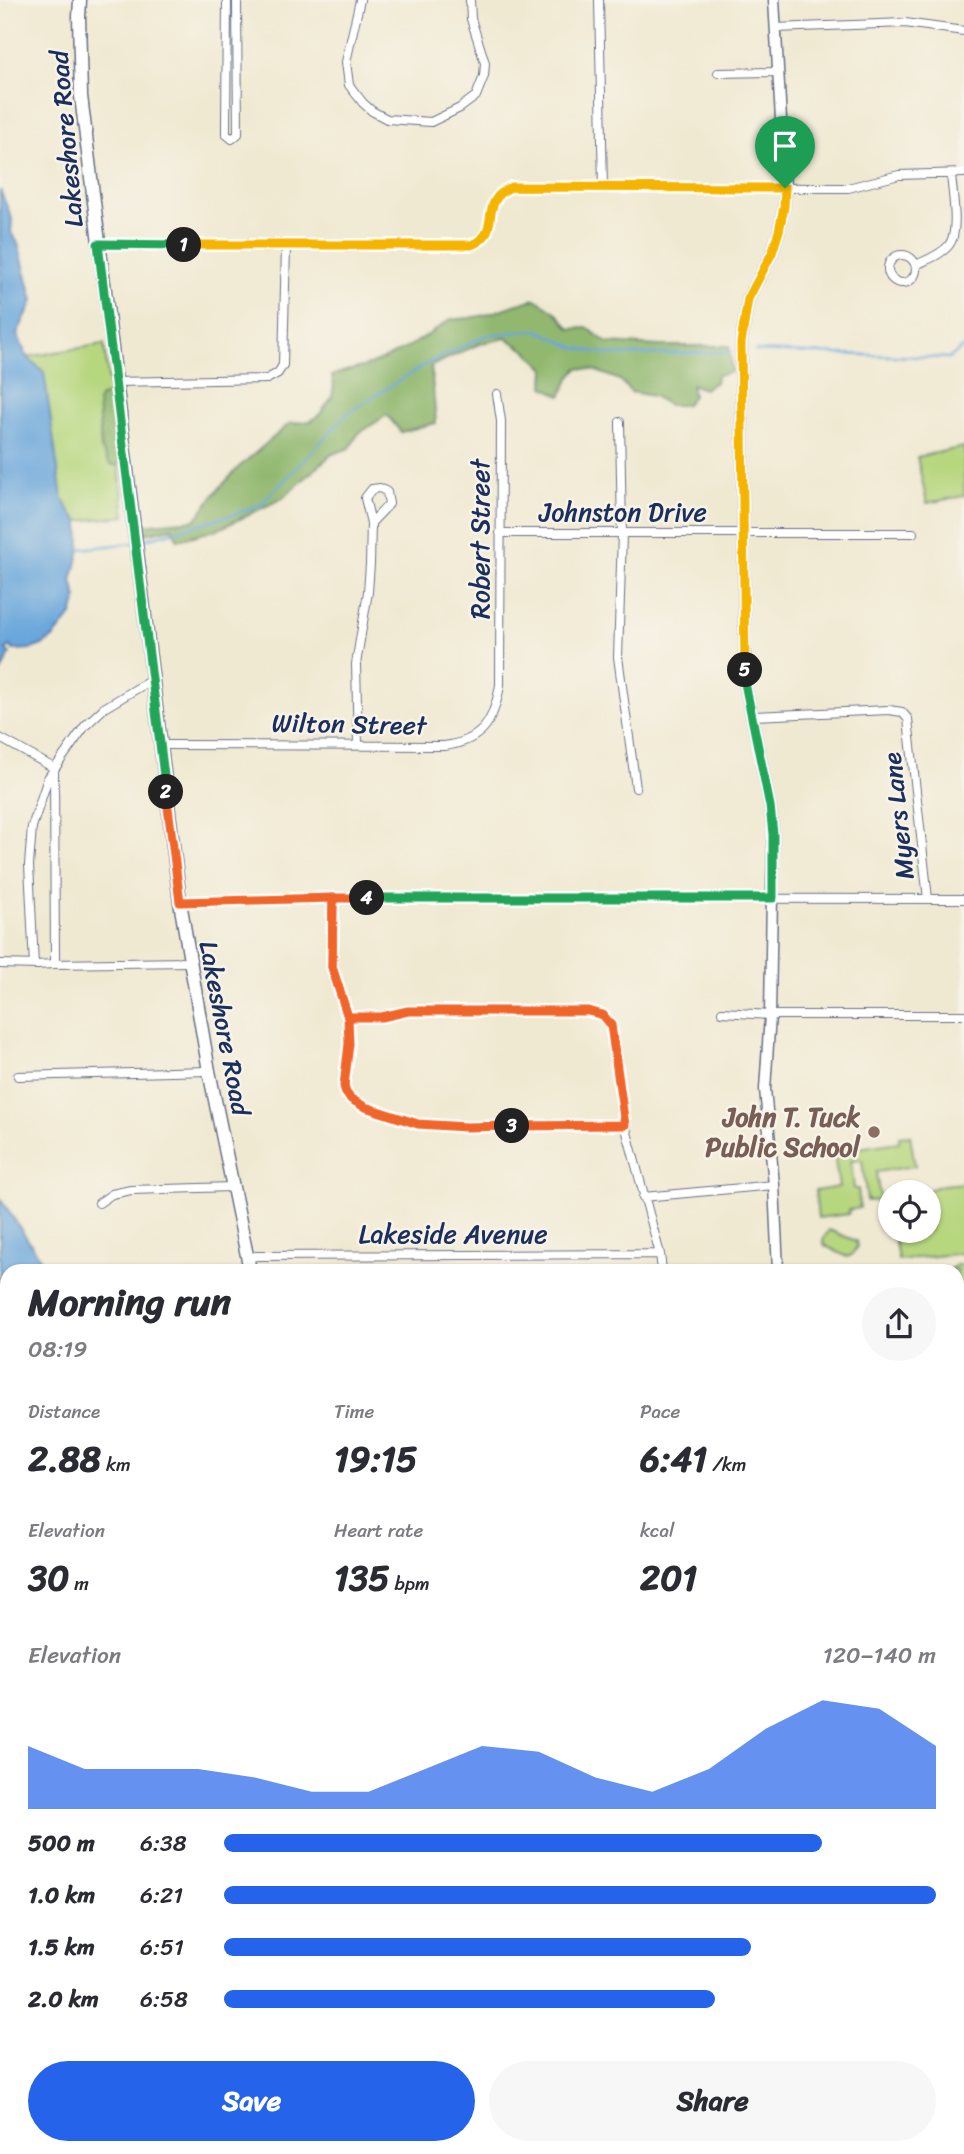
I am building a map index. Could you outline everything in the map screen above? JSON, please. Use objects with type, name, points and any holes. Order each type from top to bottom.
[{"type":"main road","name":"Lakeshore Road","points":[[80,0],[81,96],[180,902],[209,1071],[249,1264]]},
{"type":"street","points":[[227,0],[226,134],[232,139],[238,134],[237,0]]},
{"type":"street","points":[[360,0],[346,62],[349,85],[372,111],[387,119],[404,122],[431,122],[460,108],[476,96],[484,76],[485,63],[471,19],[470,0]]},
{"type":"street","points":[[599,0],[603,188]]},
{"type":"street","points":[[774,0],[784,207],[772,253],[748,299],[741,343],[745,683],[772,820],[770,1015],[765,1089],[778,1264]]},
{"type":"street","points":[[775,28],[905,23],[964,31]]},
{"type":"street","points":[[227,32],[237,32]]},
{"type":"street","points":[[227,43],[237,43]]},
{"type":"street","points":[[718,74],[778,72]]},
{"type":"street","points":[[98,244],[471,245],[481,241],[488,231],[494,200],[501,191],[511,187],[848,188],[899,175],[964,173]]},
{"type":"street","points":[[916,265],[938,254],[953,239],[951,174]]},
{"type":"street","points":[[115,382],[267,379],[278,373],[284,365],[286,246]]},
{"type":"street","name":"Robert Street","points":[[497,394],[501,421],[500,685]]},
{"type":"street","points":[[620,422],[622,534],[618,657],[636,788]]},
{"type":"street","points":[[358,744],[356,664],[368,592],[371,523]]},
{"type":"street","name":"Johnston Drive","points":[[500,533],[914,533]]},
{"type":"street","points":[[34,965],[29,865],[32,827],[48,778],[85,726],[104,708],[153,679]]},
{"type":"street","name":"Wilton Street","points":[[161,745],[461,744],[484,728],[496,709],[500,685]]},
{"type":"street","name":"Myers Lane","points":[[753,716],[889,710],[902,712],[908,719],[928,899]]},
{"type":"street","points":[[0,738],[54,768]]},
{"type":"street","points":[[34,965],[55,964],[54,768]]},
{"type":"street","points":[[333,898],[332,967],[348,1017],[349,1044],[344,1086],[351,1099],[365,1107],[418,1124],[466,1127],[625,1125]]},
{"type":"street","points":[[180,902],[333,898],[964,899]]},
{"type":"street","points":[[0,964],[189,962]]},
{"type":"street","points":[[348,1017],[382,1017],[408,1011],[588,1011],[603,1015],[611,1025],[625,1125],[661,1264]]},
{"type":"street","points":[[722,1012],[770,1015],[964,1015]]},
{"type":"street","points":[[18,1076],[209,1071]]},
{"type":"street","points":[[643,1197],[774,1185]]},
{"type":"street","points":[[99,1203],[112,1194],[131,1190],[233,1187]]},
{"type":"street","name":"Lakeside Avenue","points":[[249,1264],[256,1256],[660,1254]]},
{"type":"green space","points":[[536,299],[557,313],[570,329],[588,328],[607,343],[729,346],[732,372],[717,375],[715,382],[704,389],[691,384],[693,396],[685,405],[669,405],[653,396],[631,392],[620,380],[594,370],[578,368],[561,396],[544,387],[545,369],[528,352],[506,338],[479,344],[431,366],[436,423],[401,432],[387,415],[358,434],[350,448],[332,454],[283,498],[219,529],[178,540],[172,528],[144,534],[142,525],[195,520],[238,468],[289,424],[311,421],[320,414],[332,397],[332,376],[391,356],[451,319],[473,318]]},
{"type":"green space","points":[[104,344],[125,516],[79,521],[62,498],[27,357]]},
{"type":"green space","points":[[111,395],[114,402],[116,437],[122,461],[117,466],[110,464],[101,449],[98,399]]},
{"type":"green space","points":[[964,447],[964,496],[927,503],[917,457]]},
{"type":"green space","points":[[910,1135],[915,1166],[876,1172],[878,1200],[867,1201],[862,1160],[851,1161],[854,1189],[858,1189],[860,1208],[849,1210],[849,1214],[818,1218],[815,1191],[839,1187],[833,1147],[850,1144],[851,1149],[899,1142],[899,1136]]},
{"type":"green space","points":[[964,1183],[964,1253],[898,1260],[895,1243],[941,1243],[943,1185]]},
{"type":"green space","points":[[829,1230],[856,1241],[857,1246],[852,1255],[847,1257],[824,1245],[823,1240]]},
{"type":"water","points":[[0,190],[12,219],[11,233],[18,243],[33,301],[17,334],[27,357],[44,372],[62,498],[79,521],[80,549],[72,581],[77,598],[72,615],[53,638],[42,645],[31,649],[13,650],[11,646],[6,649],[10,654],[0,674]]},
{"type":"water","points":[[0,1198],[43,1264],[0,1264]]},
{"type":"waterway","points":[[139,541],[261,504],[349,412],[428,363],[487,335],[537,330],[576,348],[613,355],[731,352]]},
{"type":"waterway","points":[[755,351],[949,358],[964,347]]},
{"type":"waterway","points":[[80,549],[133,543]]},
{"type":"place","name":"John T. Tuck Public School","points":[[874,1132]]},
{"type":"route","points":[[785,188],[511,187],[501,191],[494,200],[488,231],[481,241],[471,245],[98,244],[180,902],[333,898],[332,967],[348,1017],[349,1044],[344,1086],[351,1099],[365,1107],[418,1124],[466,1127],[625,1125],[611,1025],[603,1015],[588,1011],[408,1011],[382,1017],[348,1017],[341,993],[332,967],[333,898],[773,898],[770,806],[745,683],[741,343],[748,299],[772,253],[779,231],[785,188]]}]
